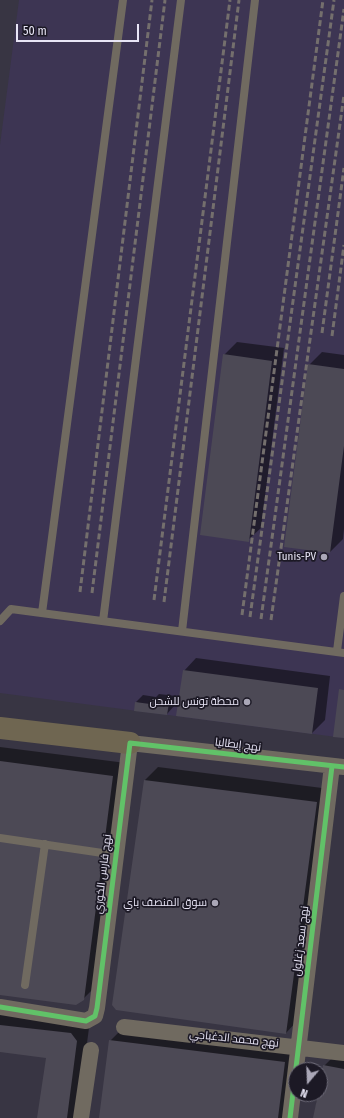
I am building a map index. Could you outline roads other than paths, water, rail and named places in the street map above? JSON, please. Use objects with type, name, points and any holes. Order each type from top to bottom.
[{"type":"highway","points":[[0,728],[130,743]]},
{"type":"street","name":"نهج إيطاليا","points":[[130,743],[338,767]]},
{"type":"street","name":"نهج فارس الخوري","points":[[0,1007],[86,1021],[95,1016],[130,743]]},
{"type":"street","name":"نهج سعد زغلول","points":[[290,1118],[338,767]]},
{"type":"street","name":"نهج محمد الدغباجي","points":[[124,1027],[299,1046],[344,1053]]},
{"type":"street","points":[[81,1118],[91,1050]]},
{"type":"lane","points":[[42,613],[123,0]]},
{"type":"lane","points":[[103,621],[181,0]]},
{"type":"lane","points":[[182,632],[255,0]]},
{"type":"lane","points":[[0,620],[11,609],[340,652],[344,596]]},
{"type":"lane","points":[[0,838],[116,855]]},
{"type":"lane","points":[[25,985],[45,844]]},
{"type":"railway","points":[[80,592],[152,0]]},
{"type":"railway","points":[[92,593],[165,0]]},
{"type":"railway","points":[[154,600],[230,0]]},
{"type":"railway","points":[[164,602],[239,0]]},
{"type":"railway","points":[[242,615],[323,0]]},
{"type":"railway","points":[[250,617],[334,0]]},
{"type":"railway","points":[[261,619],[344,9]]},
{"type":"railway","points":[[271,620],[344,95]]},
{"type":"railway","points":[[322,333],[344,168]]},
{"type":"railway","points":[[332,336],[344,245]]},
{"type":"place","name":"Tunis-PV","points":[[324,557]]},
{"type":"place","name":"محطة تونس للشحن","points":[[247,702]]},
{"type":"place","name":"سوق المنصف باي","points":[[215,903]]}]
